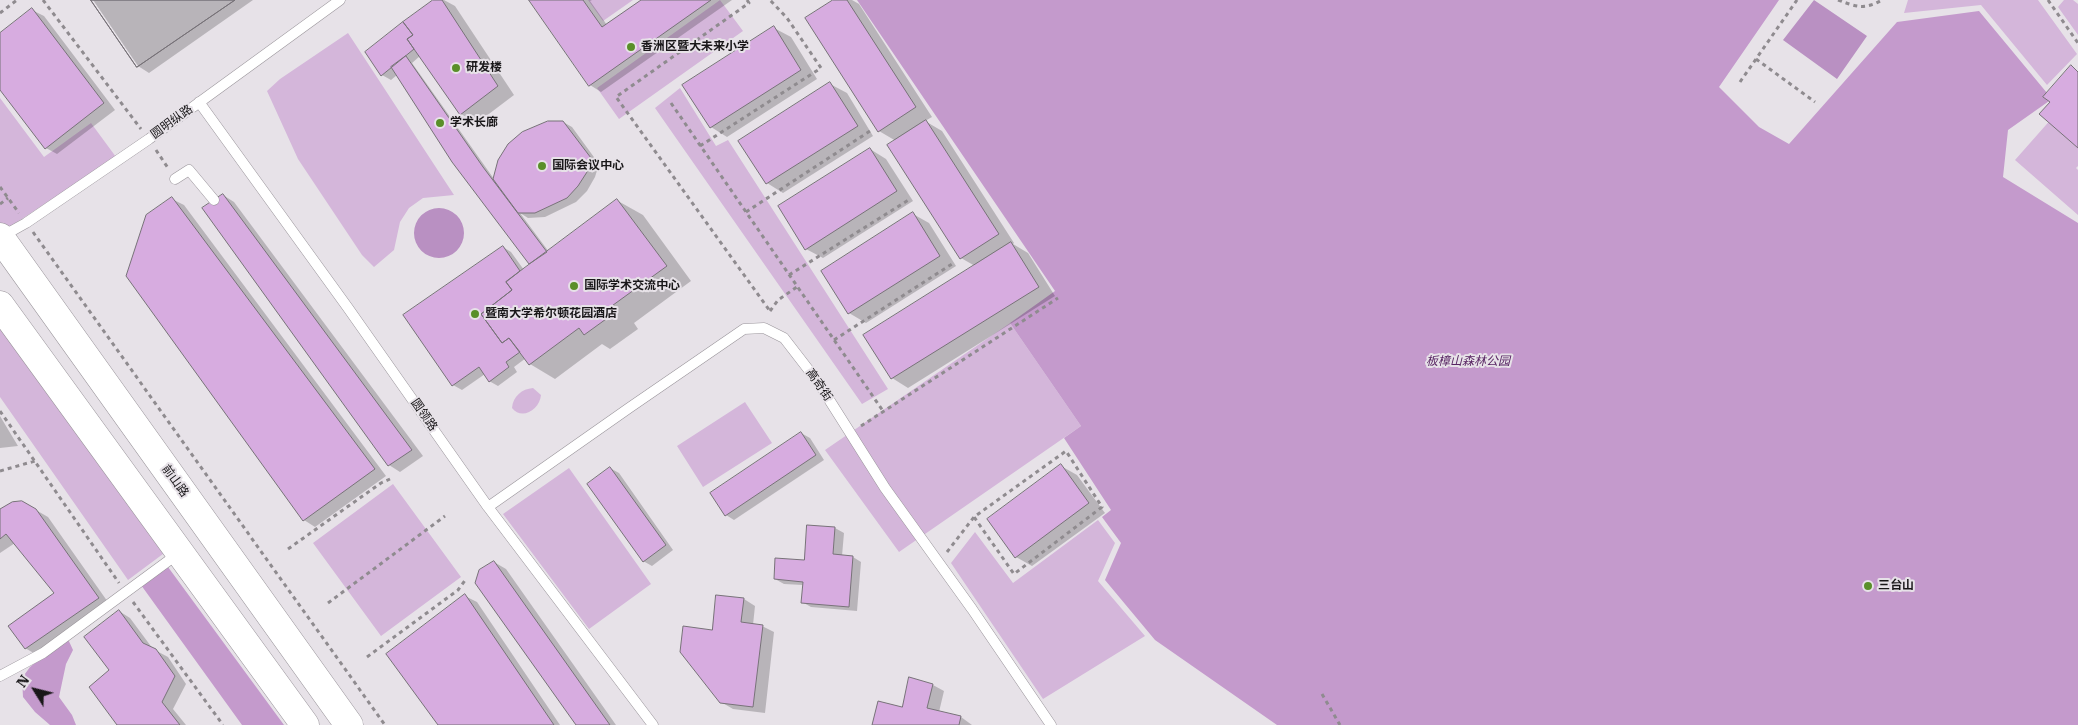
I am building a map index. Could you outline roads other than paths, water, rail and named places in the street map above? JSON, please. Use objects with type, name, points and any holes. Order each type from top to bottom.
[{"type":"main road","name":"前山路","points":[[0,237],[349,725]]},
{"type":"main road","points":[[0,305],[305,725]]},
{"type":"lane","name":"圆明纵路","points":[[0,237],[26,223],[149,139],[340,0]]},
{"type":"lane","name":"圆领路","points":[[199,102],[353,314],[488,507],[653,725]]},
{"type":"lane","points":[[175,179],[189,170],[214,200]]},
{"type":"lane","name":"高奇街","points":[[488,507],[744,330],[764,328],[784,338],[818,382],[885,488],[1052,725]]},
{"type":"lane","points":[[0,676],[43,653],[180,553]]},
{"type":"place","name":"香洲区暨大未来小学","points":[[631,47]]},
{"type":"place","name":"研发楼","points":[[456,68]]},
{"type":"place","name":"学术长廊","points":[[440,123]]},
{"type":"place","name":"国际会议中心","points":[[542,166]]},
{"type":"place","name":"国际学术交流中心","points":[[574,286]]},
{"type":"place","name":"暨南大学希尔顿花园酒店","points":[[475,314]]},
{"type":"place","name":"三台山","points":[[1868,586]]},
{"type":"park label","name":"板樟山森林公园","points":[[1468,362]]}]
